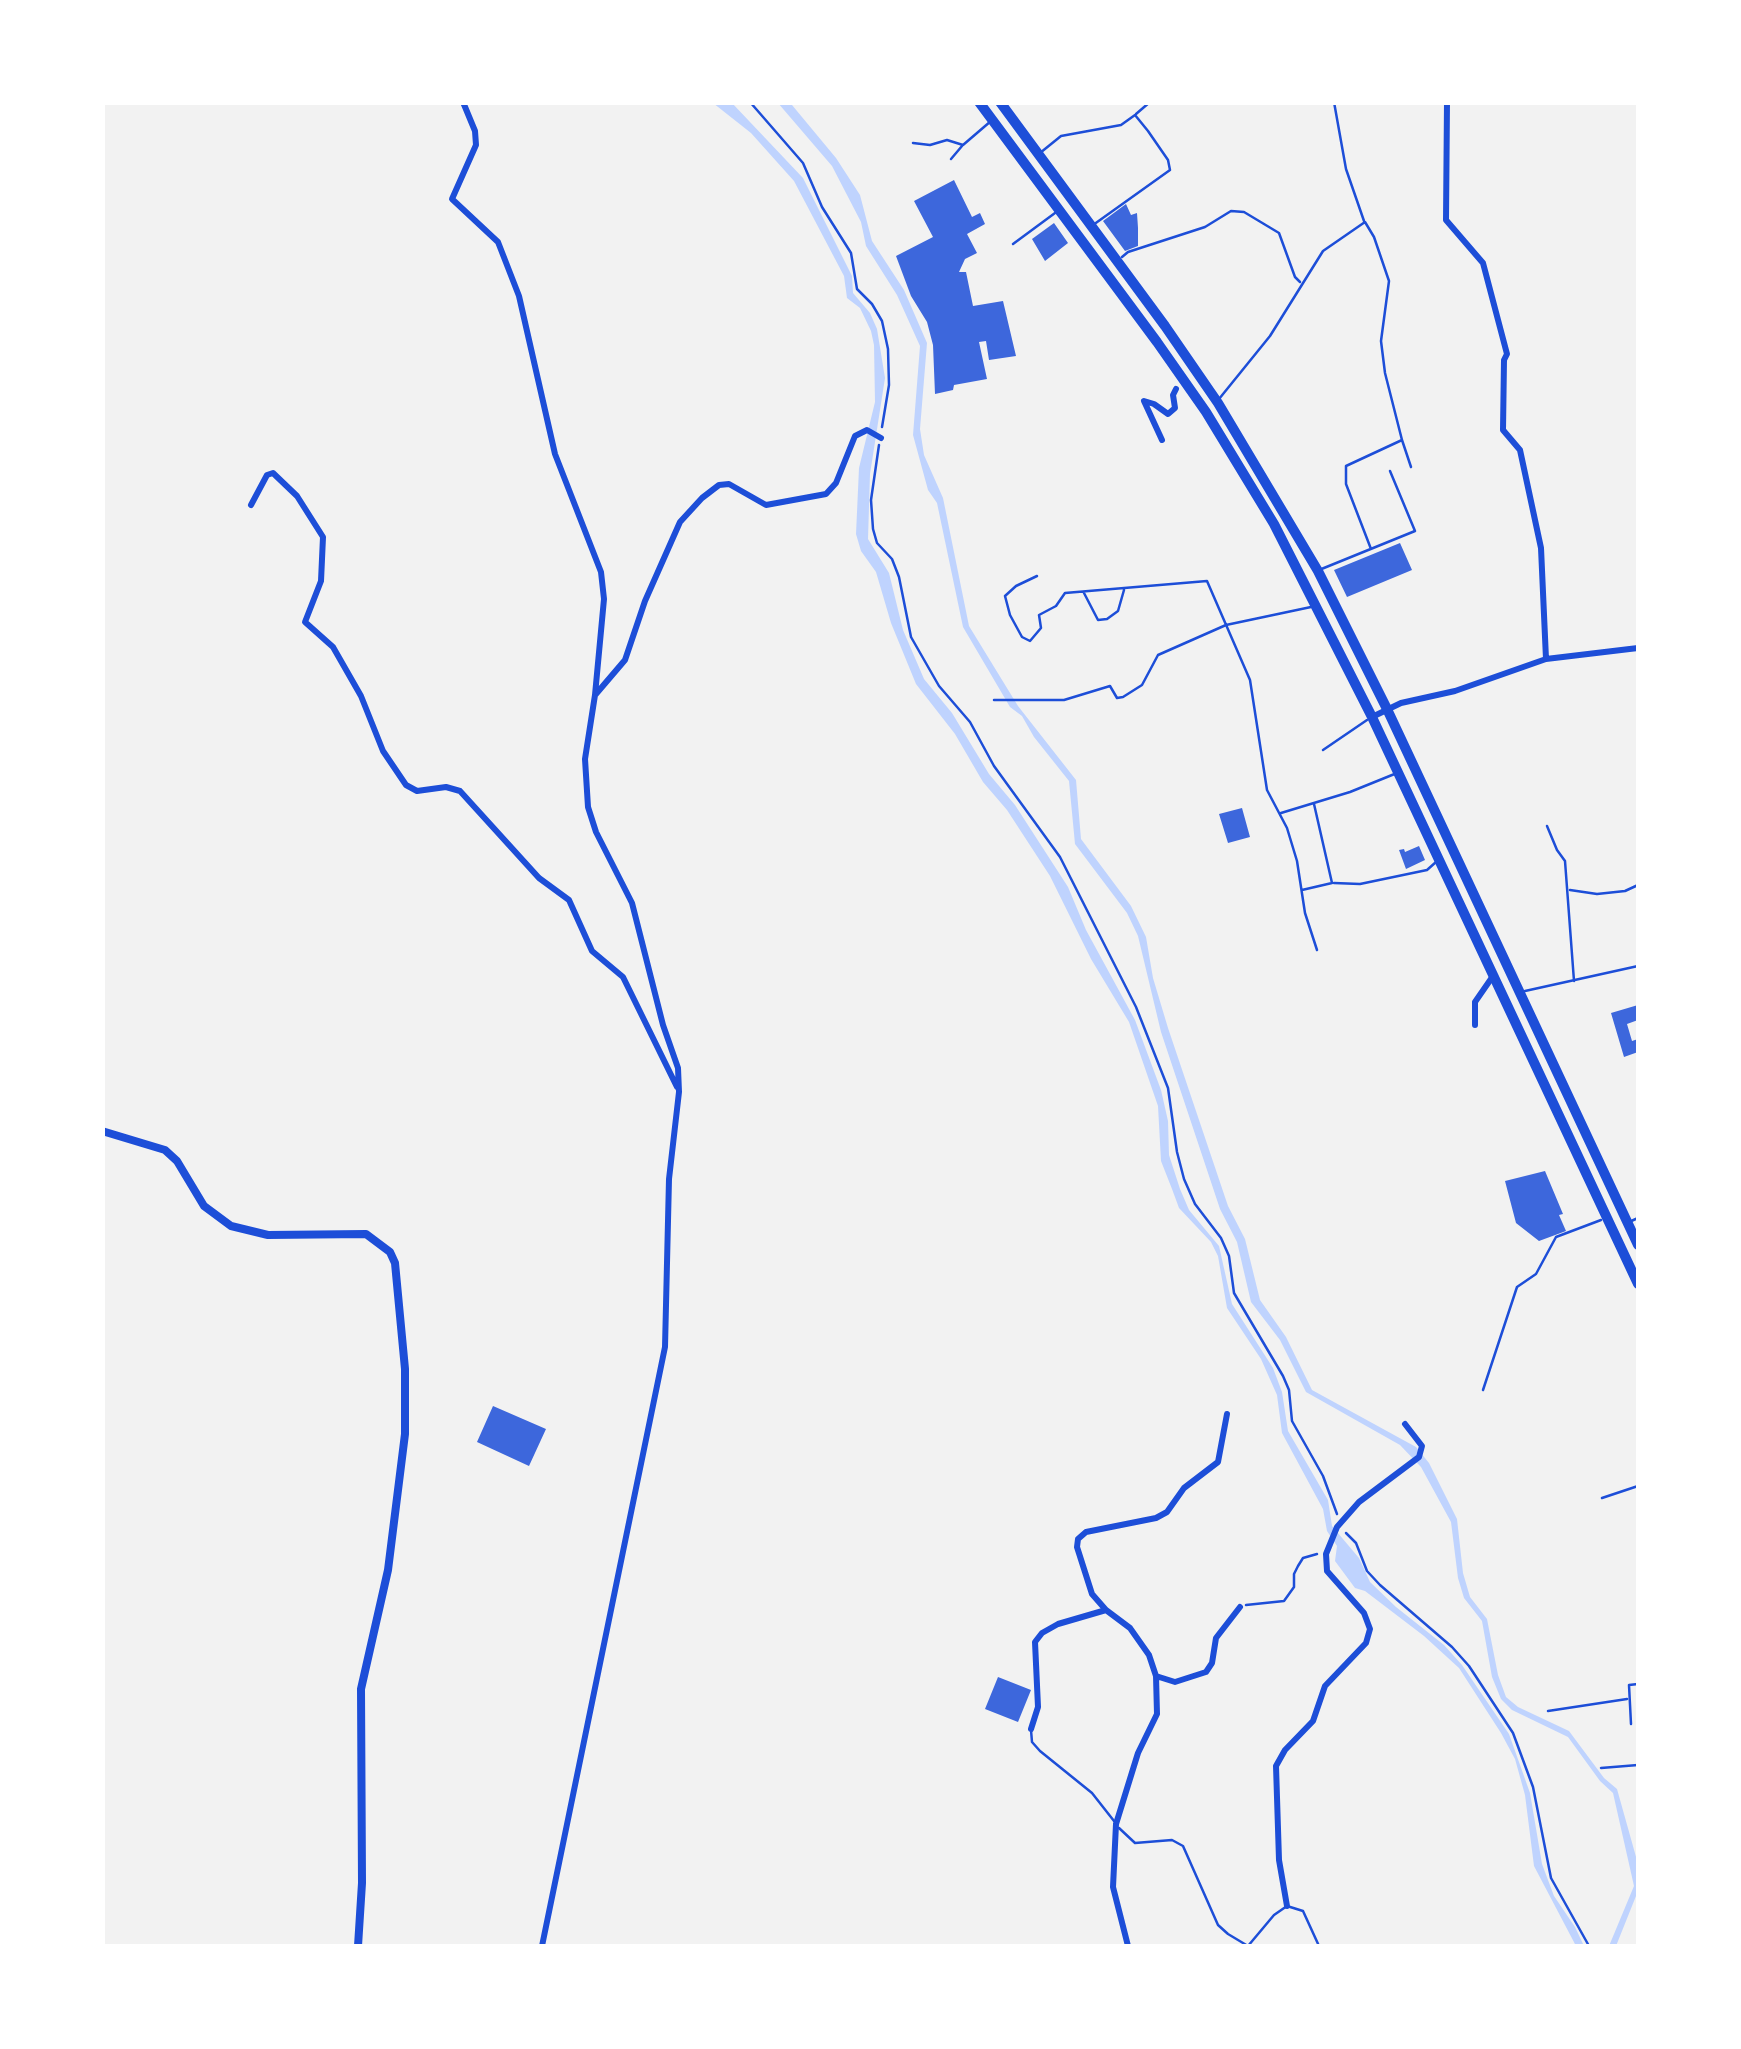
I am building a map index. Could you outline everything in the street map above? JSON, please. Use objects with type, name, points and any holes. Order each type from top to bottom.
[{"type":"main road","points":[[979,102],[1206,412],[1264,508],[1372,717],[1638,1284]]},
{"type":"main road","points":[[1000,102],[1118,260],[1217,402],[1318,571],[1633,1220],[1638,1245]]},
{"type":"street","points":[[463,102],[476,145],[452,199],[498,242],[519,296],[555,454],[601,572],[604,599],[585,759],[588,806],[596,832],[632,902],[663,1025],[677,1057],[679,1092],[669,1178],[666,1347],[542,1946]]},
{"type":"street","points":[[1447,102],[1446,220],[1483,262],[1507,354],[1503,430],[1520,450],[1541,548],[1546,660]]},
{"type":"street","points":[[1162,440],[1144,401],[1168,414],[1174,408],[1176,390]]},
{"type":"street","points":[[595,694],[625,660],[645,601],[680,522],[702,498],[719,485],[729,484],[766,505],[826,494],[836,483],[856,436],[867,430],[881,438]]},
{"type":"street","points":[[252,504],[267,475],[273,473],[297,496],[323,537],[321,581],[305,622],[333,646],[361,696],[383,751],[406,784],[417,791],[446,787],[460,791],[539,878],[569,900],[592,951],[623,977],[679,1092]]},
{"type":"street","points":[[1372,717],[1546,660],[1638,648]]},
{"type":"street","points":[[1475,1025],[1475,1002],[1494,975]]},
{"type":"street","points":[[102,1131],[164,1150],[177,1161],[204,1206],[231,1226],[268,1234],[366,1234],[390,1252],[395,1263],[405,1434],[388,1570],[361,1690],[362,1883],[358,1946]]},
{"type":"street","points":[[1128,1946],[1112,1886],[1116,1824],[1138,1753],[1156,1714],[1156,1676],[1130,1628],[1092,1594],[1077,1548],[1082,1533],[1156,1518],[1167,1512],[1184,1488],[1218,1462],[1227,1414]]},
{"type":"street","points":[[1286,1906],[1279,1860],[1276,1766],[1284,1750],[1313,1721],[1326,1686],[1366,1643],[1370,1629],[1364,1613],[1327,1571],[1326,1554],[1338,1527],[1359,1502],[1420,1458],[1422,1446],[1405,1424]]},
{"type":"street","points":[[1156,1676],[1175,1682],[1206,1672],[1216,1638],[1240,1606]]},
{"type":"street","points":[[1031,1728],[1038,1707],[1035,1642],[1058,1624],[1106,1610]]},
{"type":"lane","points":[[1038,154],[1062,136],[1121,126],[1150,102]]},
{"type":"lane","points":[[1334,102],[1346,169],[1389,281],[1381,341],[1385,373],[1411,466]]},
{"type":"lane","points":[[1092,226],[1170,170],[1168,160],[1134,115]]},
{"type":"lane","points":[[951,159],[992,120]]},
{"type":"lane","points":[[913,143],[930,145],[947,140],[963,145]]},
{"type":"lane","points":[[1014,244],[1060,210]]},
{"type":"lane","points":[[1118,260],[1128,252],[1205,227],[1231,211],[1244,212],[1279,233],[1295,277],[1301,283]]},
{"type":"lane","points":[[1217,402],[1270,336],[1323,251],[1364,222]]},
{"type":"lane","points":[[1371,549],[1346,484],[1346,466],[1402,440]]},
{"type":"lane","points":[[1318,571],[1415,532],[1390,471]]},
{"type":"lane","points":[[1036,576],[1005,596],[1010,615],[1022,636],[1030,641],[1041,628],[1040,615],[1056,606],[1066,594],[1207,581],[1250,680],[1267,790],[1280,813],[1297,861],[1317,950]]},
{"type":"lane","points":[[1084,593],[1098,620],[1107,619],[1118,611],[1124,588]]},
{"type":"lane","points":[[994,700],[1064,700],[1110,686],[1116,698],[1123,697],[1142,684],[1158,655],[1226,625],[1317,605]]},
{"type":"lane","points":[[1323,750],[1372,717]]},
{"type":"lane","points":[[1280,813],[1398,773]]},
{"type":"lane","points":[[1314,802],[1332,883]]},
{"type":"lane","points":[[1547,826],[1565,861],[1574,980]]},
{"type":"lane","points":[[1301,890],[1332,883],[1360,884],[1427,870],[1438,860]]},
{"type":"lane","points":[[1568,889],[1596,894],[1625,891],[1638,885]]},
{"type":"lane","points":[[1520,992],[1638,966]]},
{"type":"lane","points":[[1482,1390],[1517,1287],[1536,1274],[1556,1238],[1607,1217]]},
{"type":"lane","points":[[1602,1498],[1638,1486]]},
{"type":"lane","points":[[1631,1724],[1629,1685],[1638,1684]]},
{"type":"lane","points":[[1548,1712],[1627,1699]]},
{"type":"lane","points":[[1031,1728],[1032,1742],[1092,1793],[1127,1838],[1136,1844],[1172,1840],[1184,1846],[1218,1925],[1248,1946],[1286,1906],[1303,1911],[1319,1946]]},
{"type":"lane","points":[[1600,1768],[1638,1765]]},
{"type":"path","points":[[750,102],[803,163],[822,207],[851,253],[858,289],[882,321],[890,385],[876,454],[871,500],[873,529],[899,577],[911,637],[939,686],[970,722],[994,766],[1060,857],[1146,1028],[1168,1088],[1184,1179],[1195,1204],[1221,1238],[1229,1256],[1234,1293],[1243,1312],[1273,1354],[1283,1376],[1289,1390],[1292,1421],[1332,1495],[1338,1527],[1356,1543],[1367,1571],[1380,1585],[1469,1666],[1513,1733],[1533,1788],[1552,1878],[1589,1946]]},
{"type":"path","points":[[1240,1606],[1284,1600],[1294,1587],[1294,1574],[1303,1558],[1326,1554]]},
{"type":"water","points":[[713,103],[732,103],[803,178],[852,276],[853,293],[870,313],[877,329],[885,378],[870,474],[868,539],[889,573],[903,630],[924,679],[952,713],[989,774],[1015,805],[1068,887],[1086,930],[1135,1020],[1161,1090],[1168,1121],[1169,1155],[1180,1189],[1189,1210],[1219,1246],[1232,1304],[1273,1368],[1282,1392],[1288,1431],[1328,1500],[1332,1526],[1359,1558],[1370,1582],[1462,1665],[1509,1734],[1530,1793],[1542,1864],[1554,1896],[1584,1946],[1576,1946],[1534,1866],[1525,1795],[1515,1759],[1459,1668],[1424,1636],[1365,1591],[1355,1588],[1335,1561],[1337,1546],[1327,1531],[1323,1509],[1282,1433],[1277,1395],[1261,1359],[1227,1308],[1218,1256],[1211,1242],[1179,1208],[1161,1161],[1158,1106],[1129,1022],[1091,959],[1050,876],[1007,810],[983,782],[955,734],[916,684],[891,623],[876,572],[861,551],[856,534],[859,468],[875,402],[871,331],[860,308],[847,298],[844,276],[794,181],[751,133]]},
{"type":"water","points":[[778,103],[792,105],[836,158],[860,195],[872,241],[904,290],[927,343],[920,429],[924,455],[943,498],[969,626],[1018,706],[1076,780],[1081,839],[1131,906],[1146,937],[1168,1028],[1228,1206],[1245,1239],[1260,1300],[1286,1337],[1312,1390],[1416,1447],[1429,1463],[1457,1519],[1463,1573],[1470,1597],[1487,1619],[1506,1697],[1518,1707],[1569,1731],[1604,1778],[1617,1789],[1638,1864],[1638,1891],[1616,1946],[1609,1946],[1634,1886],[1613,1793],[1568,1737],[1512,1710],[1501,1699],[1492,1677],[1482,1621],[1464,1598],[1458,1578],[1451,1522],[1421,1467],[1400,1445],[1306,1392],[1280,1340],[1251,1302],[1237,1242],[1220,1209],[1161,1032],[1138,936],[1127,913],[1075,844],[1069,781],[1022,716],[1010,707],[963,627],[937,503],[928,490],[913,435],[920,346],[897,295],[866,246],[861,222],[832,166]]},
{"type":"building","points":[[954,180],[972,217],[980,213],[985,224],[967,234],[977,253],[965,259],[959,272],[966,272],[973,306],[1003,301],[1016,356],[989,360],[986,341],[979,342],[987,379],[954,385],[953,390],[935,394],[933,345],[927,322],[911,296],[896,256],[933,237],[914,201]]},
{"type":"building","points":[[1126,204],[1131,215],[1137,213],[1138,246],[1125,251],[1103,221]]},
{"type":"building","points":[[1054,223],[1068,243],[1045,261],[1032,239]]},
{"type":"building","points":[[1400,543],[1412,570],[1347,597],[1334,570]]},
{"type":"building","points":[[1242,808],[1250,837],[1228,843],[1219,814]]},
{"type":"building","points":[[1419,846],[1425,860],[1406,869],[1399,850],[1405,852]]},
{"type":"building","points":[[1638,1005],[1638,1020],[1627,1024],[1632,1041],[1638,1039],[1638,1052],[1624,1057],[1611,1013]]},
{"type":"building","points":[[1545,1171],[1566,1231],[1539,1241],[1516,1223],[1505,1181]]},
{"type":"building","points":[[493,1406],[546,1429],[529,1466],[477,1442]]},
{"type":"building","points":[[998,1677],[1031,1690],[1018,1722],[985,1709]]}]
